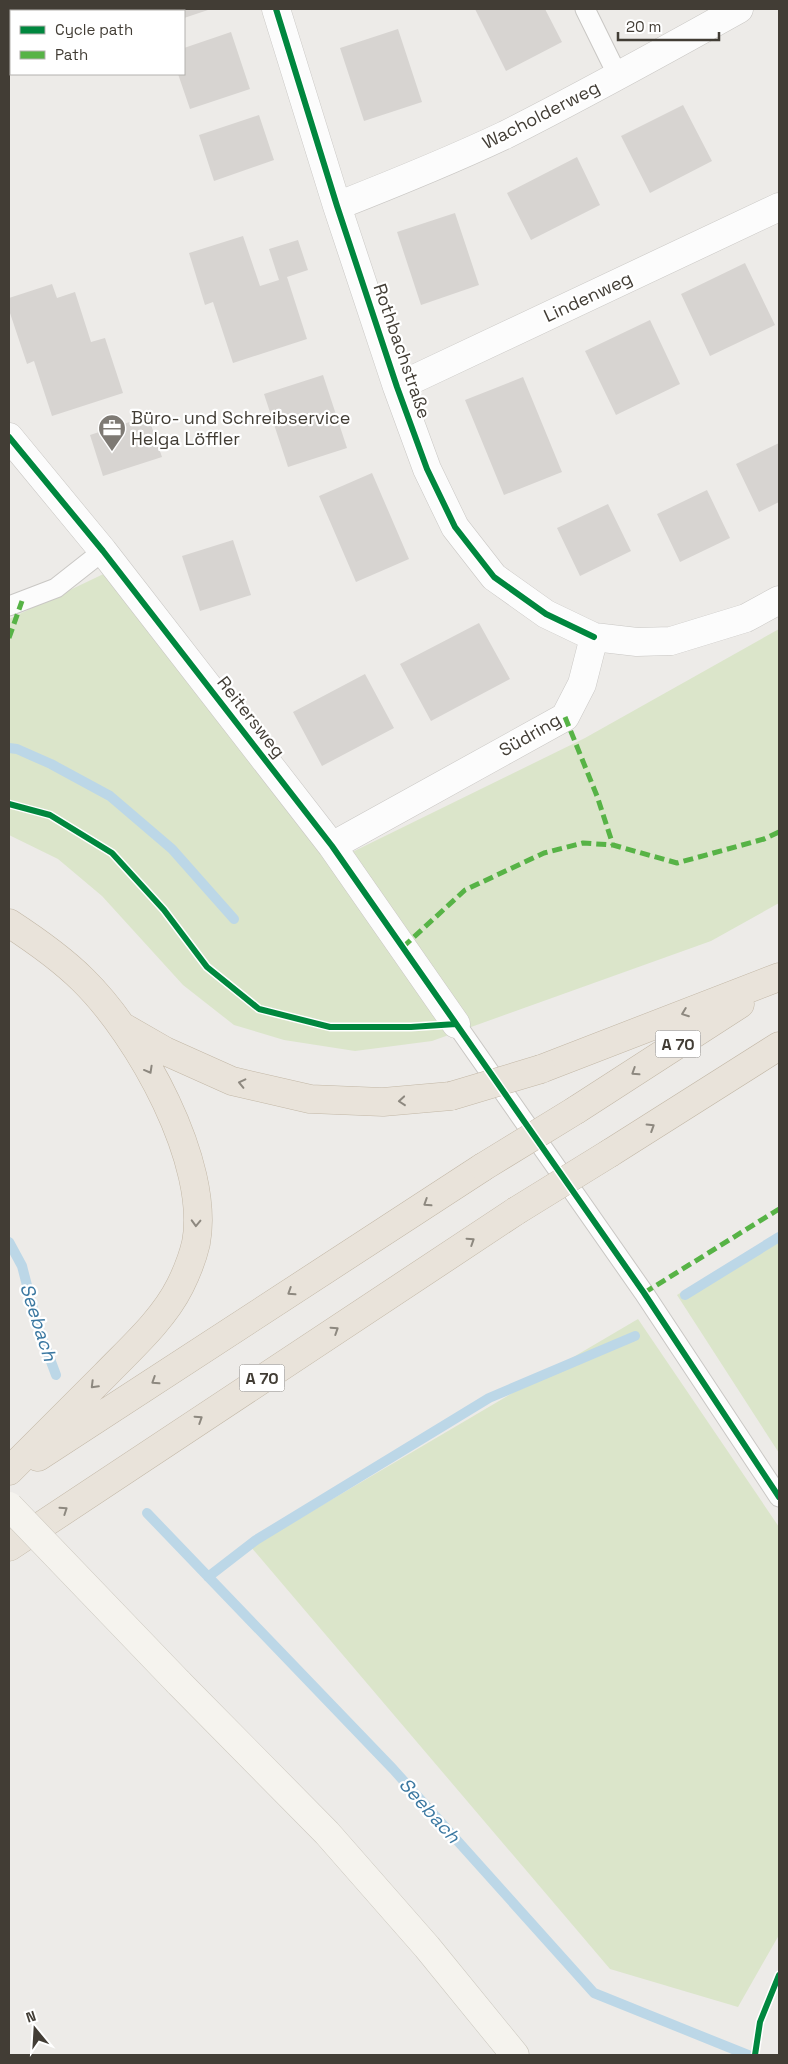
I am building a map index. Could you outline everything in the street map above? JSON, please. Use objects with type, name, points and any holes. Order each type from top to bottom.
[{"type":"highway","points":[[9,923],[42,944],[83,980],[124,1028],[151,1074],[190,1164],[197,1207],[196,1243],[180,1286],[158,1319],[120,1360],[9,1470]]},
{"type":"highway","points":[[124,1028],[165,1051],[232,1081],[310,1099],[383,1102],[451,1096],[541,1069],[779,978]]},
{"type":"highway","name":"A 70","points":[[9,1476],[483,1167],[576,1110],[779,978]]},
{"type":"highway","name":"A 70","points":[[9,1546],[516,1211],[779,1046]]},
{"type":"main road","points":[[9,1506],[178,1682],[327,1833],[428,1947],[515,2055]]},
{"type":"street","name":"Rothbachstraße","points":[[276,9],[337,206],[397,387],[427,469],[455,527],[494,577],[546,614],[594,637]]},
{"type":"street","name":"Wacholderweg","points":[[337,206],[394,184],[503,135],[618,76],[739,9]]},
{"type":"street","name":"Lindenweg","points":[[397,387],[779,207]]},
{"type":"street","name":"Reitersweg","points":[[9,437],[103,551],[332,846],[456,1024]]},
{"type":"street","points":[[594,637],[637,642],[671,641],[746,618],[779,600]]},
{"type":"street","name":"Südring","points":[[332,846],[565,717],[582,684],[594,637]]},
{"type":"lane","points":[[585,9],[618,76]]},
{"type":"lane","points":[[9,606],[56,588],[103,551]]},
{"type":"lane","points":[[456,1024],[644,1292],[779,1498]]},
{"type":"green space","points":[[114,569],[334,861],[585,738],[779,629],[779,903],[711,941],[432,1041],[355,1051],[284,1040],[234,1025],[183,985],[102,896],[58,859],[9,835],[9,619]]},
{"type":"green space","points":[[779,1232],[779,1453],[677,1295]]},
{"type":"green space","points":[[638,1319],[779,1527],[779,1935],[738,2007],[610,1969],[251,1547]]},
{"type":"building","points":[[211,9],[185,18],[185,10],[142,10]]},
{"type":"building","points":[[475,9],[545,9],[562,42],[506,71]]},
{"type":"building","points":[[9,12],[10,12],[10,72]]},
{"type":"building","points":[[398,29],[422,102],[364,121],[340,48]]},
{"type":"building","points":[[231,32],[250,89],[190,109],[178,75],[185,75],[185,48]]},
{"type":"building","points":[[683,105],[712,161],[650,193],[621,136]]},
{"type":"building","points":[[259,115],[274,160],[214,181],[199,135]]},
{"type":"building","points":[[577,157],[600,205],[531,240],[507,193]]},
{"type":"building","points":[[455,213],[479,285],[421,305],[397,232]]},
{"type":"building","points":[[243,236],[260,286],[279,280],[269,249],[298,240],[308,270],[287,277],[307,339],[233,363],[213,302],[205,305],[189,253]]},
{"type":"building","points":[[745,263],[775,325],[710,356],[681,294]]},
{"type":"building","points":[[52,284],[57,298],[75,292],[91,342],[105,338],[123,393],[52,416],[34,361],[27,364],[9,310],[9,298]]},
{"type":"building","points":[[650,320],[680,384],[616,415],[585,351]]},
{"type":"building","points":[[323,375],[347,448],[288,467],[264,394]]},
{"type":"building","points":[[523,377],[562,472],[504,495],[465,400]]},
{"type":"building","points":[[148,416],[162,457],[103,476],[90,435]]},
{"type":"building","points":[[779,443],[779,502],[759,512],[736,464]]},
{"type":"building","points":[[372,473],[409,559],[356,582],[319,496]]},
{"type":"building","points":[[707,490],[730,538],[680,562],[657,514]]},
{"type":"building","points":[[608,504],[631,551],[580,576],[557,528]]},
{"type":"building","points":[[233,540],[251,595],[200,611],[182,556]]},
{"type":"building","points":[[479,623],[510,679],[431,721],[400,664]]},
{"type":"building","points":[[365,674],[394,728],[322,766],[293,712]]},
{"type":"waterway","points":[[9,748],[17,749],[51,764],[110,796],[172,849],[234,919]]},
{"type":"waterway","points":[[685,1295],[779,1237]]},
{"type":"waterway","name":"Seebach","points":[[9,1242],[22,1266],[37,1324],[56,1375]]},
{"type":"waterway","points":[[208,1577],[256,1540],[489,1398],[635,1336]]},
{"type":"waterway","name":"Seebach","points":[[147,1513],[393,1769],[594,1993],[748,2055]]},
{"type":"marked path","points":[[9,638],[22,601]]},
{"type":"marked path","points":[[565,717],[597,796],[613,845]]},
{"type":"marked path","points":[[403,947],[465,890],[544,853],[583,843],[613,845],[677,863],[764,839],[779,832]]},
{"type":"marked path","points":[[644,1293],[779,1209]]},
{"type":"cycle path","points":[[276,9],[337,206],[397,387],[427,469],[455,527],[494,577],[546,614],[594,637]]},
{"type":"cycle path","points":[[9,437],[103,551],[332,846],[644,1293],[779,1497]]},
{"type":"cycle path","points":[[9,804],[50,815],[112,853],[164,910],[207,967],[259,1009],[330,1027],[411,1027],[456,1024]]},
{"type":"cycle path","points":[[755,2055],[760,2022],[779,1975]]},
{"type":"place","name":"Büro- und Schreibservice Helga Löffler","points":[[112,452]]}]
